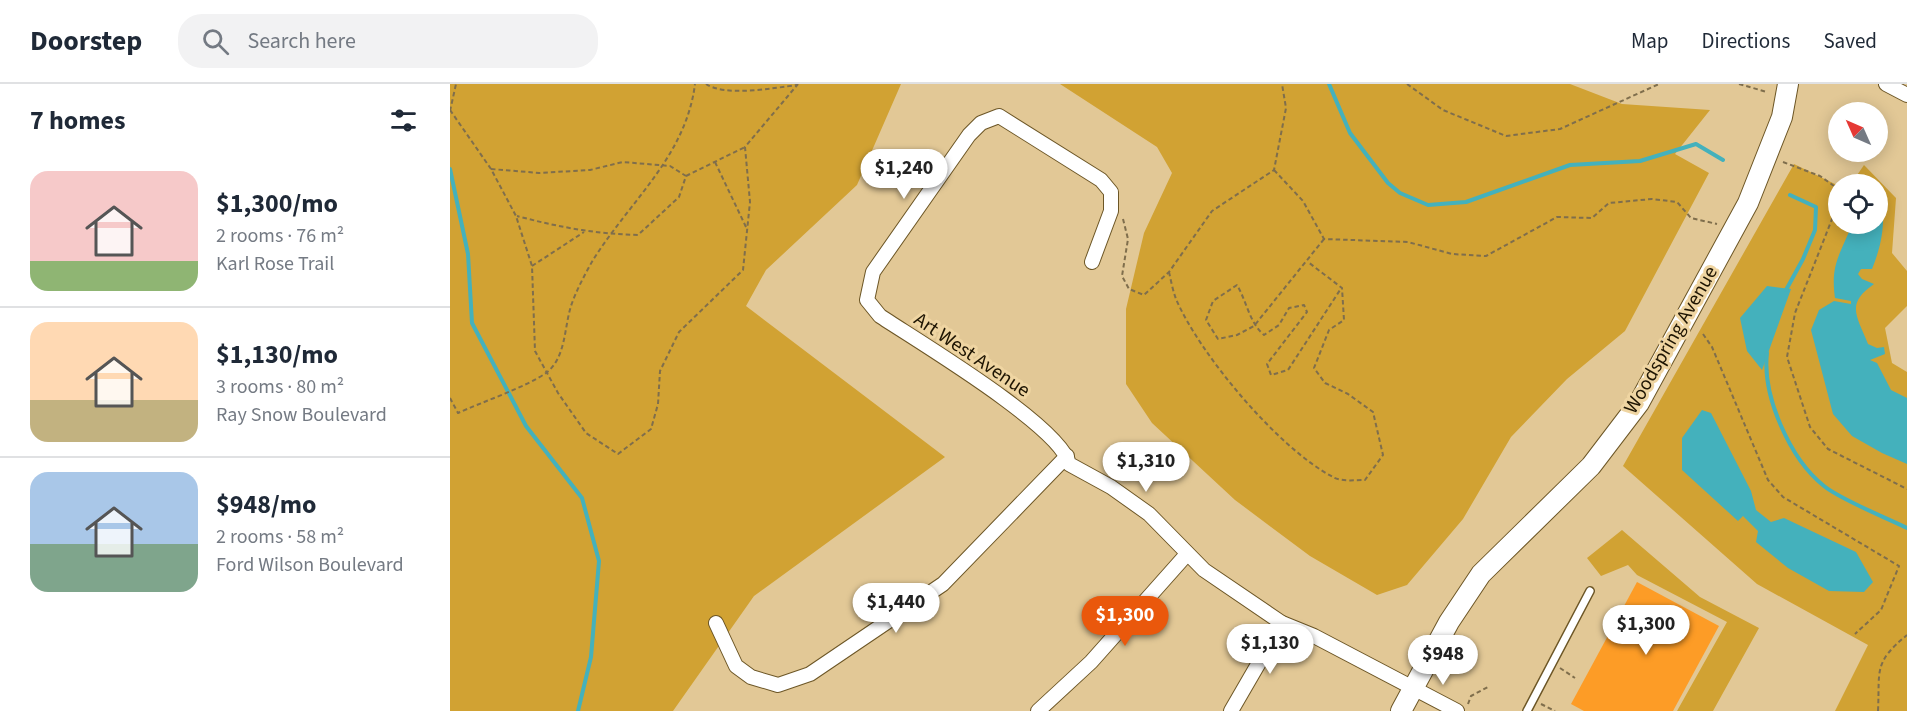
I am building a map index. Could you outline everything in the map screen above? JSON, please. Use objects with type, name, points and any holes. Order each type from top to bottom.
[{"type":"street","name":"Woodspring Avenue","points":[[1401,711],[1449,622],[1481,574],[1591,466],[1639,403],[1748,203],[1782,117],[1788,84]]},
{"type":"street","points":[[1886,84],[1907,95]]},
{"type":"street","name":"Art West Avenue","points":[[1111,211],[1111,192],[1101,180],[999,116],[981,123],[969,135],[873,272],[867,300],[880,315],[1021,412],[1051,436],[1067,456],[1069,464],[1111,487],[1149,514],[1176,539],[1187,554],[1220,581],[1282,623],[1314,636],[1414,688],[1462,707]]},
{"type":"street","points":[[1092,262],[1111,211]]},
{"type":"street","points":[[716,623],[736,666],[751,678],[778,684],[810,674],[943,584],[1067,456]]},
{"type":"street","points":[[1038,711],[1091,662],[1187,554]]},
{"type":"street","points":[[1232,711],[1282,623]]},
{"type":"lane","points":[[1527,711],[1590,591]]},
{"type":"path","points":[[456,84],[450,110],[491,169],[516,216],[532,266],[535,351],[586,433],[618,454],[651,429],[658,404],[660,371],[679,332],[743,270],[750,202],[745,147]]},
{"type":"path","points":[[450,398],[458,413],[547,372],[561,353],[572,304],[593,260],[664,166],[692,106],[695,84]]},
{"type":"path","points":[[706,84],[713,89],[759,90],[797,85]]},
{"type":"path","points":[[1111,211],[1121,216],[1126,224],[1128,239],[1122,276],[1129,290],[1144,295],[1169,272],[1212,211],[1274,170],[1286,108],[1282,84]]},
{"type":"path","points":[[1407,84],[1443,110],[1506,136],[1560,129],[1659,84]]},
{"type":"path","points":[[1739,84],[1767,92]]},
{"type":"path","points":[[516,216],[585,231],[638,235],[679,197],[686,176],[745,147],[797,85]]},
{"type":"path","points":[[491,169],[539,173],[590,170],[623,162],[664,166],[686,176]]},
{"type":"path","points":[[714,162],[747,229]]},
{"type":"path","points":[[1783,162],[1820,176],[1834,186],[1838,204],[1796,313],[1787,357],[1810,427],[1828,449],[1907,489]]},
{"type":"path","points":[[1274,170],[1303,201],[1324,239]]},
{"type":"path","points":[[1324,239],[1408,243],[1452,254],[1486,256],[1557,217],[1592,218],[1609,203],[1652,199],[1677,202],[1691,218],[1720,224]]},
{"type":"path","points":[[532,266],[585,231]]},
{"type":"path","points":[[1324,239],[1308,262],[1271,301],[1254,326],[1238,334],[1218,339],[1206,320],[1213,301],[1237,285],[1247,303],[1254,326],[1264,335],[1279,325],[1289,308],[1304,305],[1307,312],[1267,364],[1271,375],[1288,370],[1342,288]]},
{"type":"path","points":[[1169,272],[1176,299],[1199,339],[1240,395],[1296,452],[1335,479],[1365,480],[1383,455],[1373,412],[1348,394],[1325,383],[1314,368],[1329,330],[1344,320],[1342,288],[1308,262]]},
{"type":"path","points":[[1703,334],[1712,347],[1768,480],[1783,497],[1899,566],[1881,610],[1855,634]]},
{"type":"path","points":[[1878,711],[1880,662],[1891,648],[1907,635]]},
{"type":"path","points":[[1552,664],[1575,678]]},
{"type":"path","points":[[1462,707],[1472,696],[1488,687]]},
{"type":"path","points":[[1541,704],[1555,711]]},
{"type":"shaded area","points":[[450,84],[901,84],[857,185],[766,270],[746,306],[945,457],[754,596],[673,711],[450,711]]},
{"type":"shaded area","points":[[1060,84],[1570,84],[1622,104],[1710,110],[1675,154],[1709,173],[1625,331],[1567,379],[1511,437],[1463,519],[1407,585],[1377,595],[1310,556],[1235,500],[1152,423],[1126,384],[1126,309],[1144,233],[1172,173],[1157,147]]},
{"type":"shaded area","points":[[1794,164],[1828,181],[1828,234],[1888,234],[1888,190],[1896,198],[1892,253],[1907,271],[1907,306],[1885,328],[1892,363],[1907,372],[1907,711],[1835,711],[1868,645],[1757,584],[1623,466]]},
{"type":"shaded area","points":[[1864,165],[1873,174],[1858,174]]},
{"type":"shaded area","points":[[1622,530],[1700,597],[1759,628],[1713,711],[1677,711],[1727,622],[1637,575],[1628,565],[1601,576],[1587,558]]},
{"type":"water","points":[[1848,234],[1882,234],[1872,269],[1861,269],[1858,274],[1862,279],[1874,284],[1859,298],[1856,311],[1868,344],[1877,348],[1884,347],[1885,354],[1870,360],[1877,363],[1891,390],[1907,398],[1907,464],[1852,436],[1833,414],[1811,330],[1819,310],[1834,301],[1851,304],[1851,301],[1835,298],[1834,276]]},
{"type":"water","points":[[1767,286],[1791,289],[1762,370],[1747,351],[1740,318]]},
{"type":"water","points":[[1702,410],[1711,413],[1751,491],[1756,510],[1771,522],[1784,518],[1856,552],[1873,582],[1864,592],[1829,591],[1788,568],[1756,542],[1758,531],[1743,516],[1738,521],[1682,470],[1682,438]]},
{"type":"building","points":[[1637,582],[1719,626],[1673,711],[1584,711],[1571,704]]},
{"type":"waterway","points":[[1329,84],[1350,133],[1388,183],[1400,193],[1428,205],[1466,202],[1570,165],[1640,161],[1696,144],[1723,160]]},
{"type":"waterway","points":[[450,169],[468,254],[472,323],[526,426],[582,498],[599,561],[591,657],[578,711]]},
{"type":"waterway","points":[[1786,290],[1803,259],[1815,230],[1816,207],[1790,195]]},
{"type":"waterway","points":[[1767,353],[1769,388],[1774,407],[1781,426],[1800,460],[1824,486],[1841,497],[1907,528]]}]
